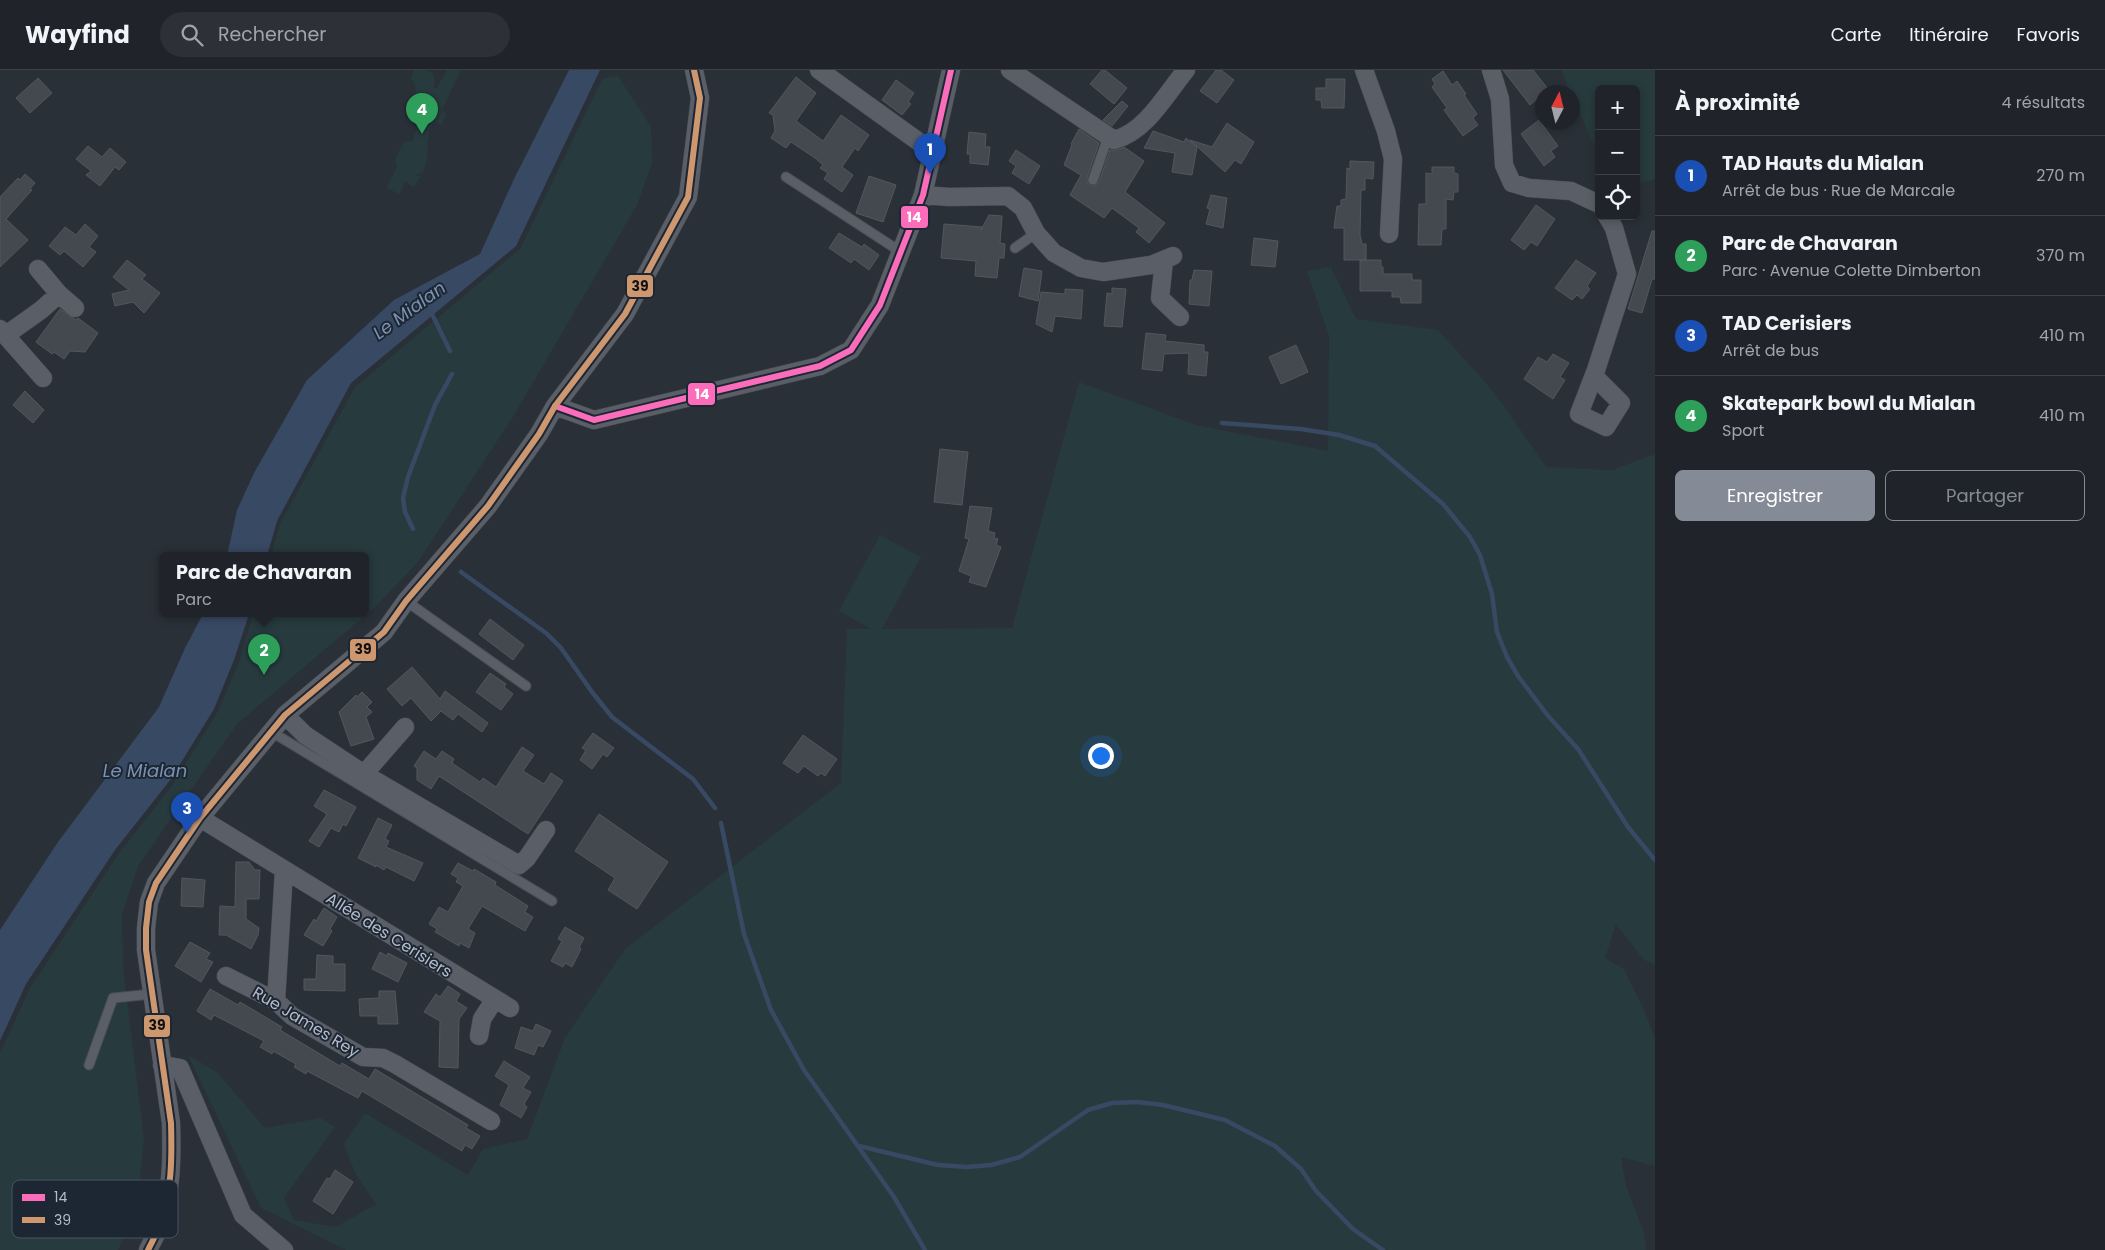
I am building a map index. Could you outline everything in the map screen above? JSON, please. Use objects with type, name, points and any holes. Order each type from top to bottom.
[{"type":"street","points":[[169,1180],[172,1152],[171,1123],[152,994],[146,928],[149,902],[156,883],[165,867],[200,818],[270,731],[285,715],[384,632],[406,601],[488,506],[539,434],[555,406],[625,314],[688,197],[700,98],[694,70]]},
{"type":"street","points":[[819,70],[933,152]]},
{"type":"street","points":[[555,406],[594,420],[820,366],[851,350],[880,305],[923,195],[951,70]]},
{"type":"street","points":[[1010,70],[1114,140],[1125,137],[1145,121],[1186,70]]},
{"type":"street","points":[[1364,70],[1386,131],[1393,159],[1389,234]]},
{"type":"street","points":[[1491,70],[1500,99],[1504,165],[1512,183],[1529,188],[1571,191],[1595,202]]},
{"type":"street","points":[[923,195],[949,197],[1008,196],[1023,208],[1036,233],[1054,253],[1081,268],[1103,272],[1151,265],[1168,259],[1160,298],[1180,317]]},
{"type":"street","points":[[1594,376],[1621,404],[1606,427],[1579,414],[1594,376],[1627,274],[1614,228],[1609,220]]},
{"type":"street","points":[[38,269],[59,294],[75,308]]},
{"type":"street","points":[[43,378],[3,332],[41,310],[59,294]]},
{"type":"street","points":[[285,715],[305,735],[364,774],[519,865],[527,858],[546,830]]},
{"type":"street","points":[[364,774],[405,727]]},
{"type":"street","name":"Allée des Cerisiers","points":[[200,818],[510,1008]]},
{"type":"street","points":[[276,1001],[284,870]]},
{"type":"street","name":"Rue James Rey","points":[[226,976],[276,1001],[292,1016],[363,1057],[383,1058],[491,1121]]},
{"type":"street","points":[[479,1036],[482,1019],[495,999]]},
{"type":"street","points":[[162,1065],[180,1068],[243,1215],[284,1250]]},
{"type":"street","points":[[148,1250],[154,1238]]},
{"type":"lane","points":[[1093,180],[1108,137]]},
{"type":"lane","points":[[786,177],[901,252]]},
{"type":"lane","points":[[1015,248],[1036,233]]},
{"type":"lane","points":[[406,601],[526,686]]},
{"type":"lane","points":[[270,731],[552,900]]},
{"type":"lane","points":[[89,1065],[113,998],[152,994]]},
{"type":"green space","points":[[414,70],[431,72],[435,82],[434,88],[436,89],[447,70],[461,70],[442,110],[447,114],[441,125],[436,122],[429,132],[425,168],[415,176],[421,176],[414,187],[405,181],[399,195],[387,187],[397,167],[395,159],[404,142],[413,141],[417,125],[409,122],[406,112],[416,93],[415,85],[411,78]]},
{"type":"green space","points":[[1561,70],[1655,70],[1655,179],[1640,183],[1640,85],[1595,85],[1595,148],[1580,114],[1580,85],[1568,85]]},
{"type":"green space","points":[[618,76],[651,127],[652,163],[637,205],[514,415],[418,562],[369,612],[369,552],[272,552],[280,524],[355,387],[520,249],[602,79]]},
{"type":"green space","points":[[1331,267],[1356,319],[1438,330],[1494,392],[1546,467],[1612,470],[1655,454],[1655,965],[1643,959],[1616,924],[1605,958],[1624,969],[1655,1038],[1655,1166],[1621,1157],[1626,1186],[1643,1230],[1646,1250],[346,1250],[261,1208],[188,1055],[218,1073],[265,1128],[320,1118],[335,1127],[284,1198],[294,1220],[336,1227],[376,1204],[355,1173],[344,1144],[365,1113],[468,1175],[483,1149],[527,1139],[565,1038],[625,949],[841,783],[847,629],[871,629],[839,611],[880,535],[921,557],[882,629],[1012,628],[1079,382],[1196,425],[1328,451],[1329,336],[1307,271]]},
{"type":"green space","points":[[252,617],[363,617],[237,724],[138,866],[122,914],[123,967],[144,1139],[140,1180],[12,1180],[12,1238],[124,1238],[118,1250],[0,1250],[0,1053],[30,988],[119,853],[174,783],[218,711],[239,662]]},
{"type":"water","name":"Le Mialan","points":[[569,70],[600,70],[516,246],[351,383],[277,521],[268,552],[228,552],[237,510],[254,473],[307,380],[394,300],[480,254],[514,179]]},
{"type":"water","name":"Le Mialan","points":[[201,617],[248,617],[234,660],[214,709],[171,779],[115,850],[26,984],[0,1041],[0,930],[58,842],[159,707],[185,648]]},
{"type":"building","points":[[1102,70],[1105,70],[1127,88],[1114,104],[1090,84]]},
{"type":"building","points":[[1216,70],[1221,70],[1234,80],[1217,103],[1200,91]]},
{"type":"building","points":[[1503,70],[1533,70],[1545,85],[1535,85],[1535,101],[1530,105]]},
{"type":"building","points":[[1443,71],[1452,85],[1457,81],[1477,114],[1473,118],[1478,125],[1463,136],[1444,110],[1447,108],[1432,87],[1435,84],[1432,79]]},
{"type":"building","points":[[796,77],[816,93],[796,121],[823,141],[841,115],[869,135],[858,151],[855,148],[842,167],[853,175],[842,192],[824,179],[828,173],[820,168],[823,165],[815,158],[791,142],[786,148],[771,138],[775,131],[773,115],[769,113]]},
{"type":"building","points":[[38,78],[52,93],[30,113],[16,98]]},
{"type":"building","points":[[1326,79],[1345,79],[1344,108],[1322,108],[1321,100],[1316,100],[1316,88],[1326,88]]},
{"type":"building","points":[[896,80],[914,93],[908,102],[911,104],[902,115],[882,100]]},
{"type":"building","points":[[1122,101],[1128,106],[1112,126],[1103,120]]},
{"type":"building","points":[[1227,123],[1254,142],[1241,164],[1235,160],[1225,172],[1190,140],[1212,147]]},
{"type":"building","points":[[1535,123],[1535,130],[1546,130],[1558,146],[1551,151],[1555,157],[1544,166],[1521,134]]},
{"type":"building","points":[[1079,129],[1099,143],[1087,178],[1090,186],[1095,186],[1099,182],[1110,150],[1124,147],[1144,161],[1125,192],[1165,223],[1149,243],[1136,232],[1139,228],[1112,208],[1104,218],[1070,195],[1081,175],[1064,165],[1071,144]]},
{"type":"building","points":[[1153,131],[1184,142],[1186,138],[1197,147],[1192,175],[1172,172],[1175,153],[1144,148]]},
{"type":"building","points":[[969,132],[986,134],[985,147],[990,147],[988,165],[970,163],[970,154],[967,154]]},
{"type":"building","points":[[88,146],[102,157],[110,148],[126,162],[119,170],[115,167],[100,186],[86,175],[91,171],[76,159]]},
{"type":"building","points":[[1016,150],[1040,166],[1029,184],[1012,173],[1016,166],[1009,161]]},
{"type":"building","points":[[1350,161],[1374,162],[1373,179],[1365,178],[1365,190],[1361,190],[1360,235],[1362,244],[1366,244],[1366,260],[1344,260],[1344,228],[1334,228],[1337,206],[1341,206],[1341,200],[1346,199],[1347,168],[1350,169]]},
{"type":"building","points":[[1432,167],[1454,167],[1454,173],[1458,174],[1458,192],[1454,192],[1453,200],[1446,199],[1446,229],[1442,229],[1441,245],[1418,245],[1419,204],[1426,204],[1426,173],[1432,174]]},
{"type":"building","points":[[25,174],[35,183],[30,189],[32,190],[6,219],[28,240],[0,267],[0,197],[18,178],[20,180]]},
{"type":"building","points":[[869,176],[896,185],[883,222],[856,213]]},
{"type":"building","points":[[1211,195],[1227,198],[1223,228],[1206,224],[1210,209],[1207,208]]},
{"type":"building","points":[[1536,205],[1555,219],[1537,246],[1531,242],[1524,250],[1511,240]]},
{"type":"building","points":[[989,215],[1002,216],[1000,243],[1005,244],[1004,258],[999,258],[997,278],[975,276],[976,261],[941,258],[944,224],[982,227],[981,230]]},
{"type":"building","points":[[85,224],[98,236],[89,247],[96,252],[83,267],[64,251],[60,255],[49,246],[65,227],[76,235]]},
{"type":"building","points":[[1652,231],[1655,231],[1655,279],[1652,279],[1642,313],[1628,309]]},
{"type":"building","points":[[839,233],[862,247],[864,244],[879,255],[869,270],[854,259],[851,263],[829,248]]},
{"type":"building","points":[[1254,238],[1278,241],[1275,267],[1251,265]]},
{"type":"building","points":[[127,260],[146,275],[142,279],[160,293],[144,313],[133,302],[115,306],[112,294],[129,290],[113,277]]},
{"type":"building","points":[[1360,260],[1381,260],[1383,274],[1412,274],[1412,280],[1421,280],[1421,303],[1401,303],[1400,297],[1392,297],[1392,291],[1360,291]]},
{"type":"building","points":[[1576,260],[1596,273],[1587,286],[1590,289],[1582,299],[1577,295],[1572,300],[1555,288]]},
{"type":"building","points":[[1024,268],[1042,271],[1038,301],[1019,296]]},
{"type":"building","points":[[1194,270],[1212,271],[1209,306],[1189,304],[1190,280],[1192,280]]},
{"type":"building","points":[[1112,288],[1126,289],[1122,327],[1104,326],[1107,293],[1112,294]]},
{"type":"building","points":[[1065,289],[1083,290],[1081,319],[1055,316],[1052,332],[1036,324],[1041,292],[1065,294]]},
{"type":"building","points":[[60,309],[76,320],[78,318],[98,333],[85,352],[70,351],[64,359],[54,352],[52,354],[36,342]]},
{"type":"building","points":[[1146,333],[1166,335],[1165,341],[1204,345],[1204,352],[1208,352],[1206,376],[1188,374],[1189,353],[1164,354],[1162,371],[1142,369]]},
{"type":"building","points":[[1296,345],[1308,372],[1281,384],[1269,357]]},
{"type":"building","points":[[1553,354],[1569,363],[1560,377],[1565,380],[1553,399],[1524,379],[1538,357],[1547,362]]},
{"type":"building","points":[[25,391],[44,410],[33,423],[13,405]]},
{"type":"building","points":[[940,449],[968,452],[962,505],[934,502]]},
{"type":"building","points":[[970,506],[992,508],[988,531],[995,533],[994,538],[998,539],[996,545],[1001,547],[986,587],[969,582],[971,576],[959,571],[969,539],[965,538]]},
{"type":"building","points":[[490,619],[524,645],[513,660],[479,634]]},
{"type":"building","points":[[412,667],[440,699],[445,691],[488,723],[482,732],[458,714],[453,720],[441,711],[431,721],[411,698],[402,706],[387,689]]},
{"type":"building","points":[[490,673],[506,684],[504,687],[513,694],[501,710],[476,692]]},
{"type":"building","points":[[362,692],[372,702],[367,707],[372,712],[366,717],[374,739],[351,746],[339,712],[356,695],[357,697]]},
{"type":"building","points":[[593,733],[614,748],[607,757],[603,754],[592,769],[580,760],[586,750],[582,748]]},
{"type":"building","points":[[803,735],[837,759],[825,776],[821,773],[818,776],[804,766],[798,773],[783,763]]},
{"type":"building","points":[[522,747],[534,755],[523,771],[544,784],[551,773],[563,781],[528,834],[439,776],[431,789],[417,780],[417,768],[414,766],[424,751],[436,759],[442,751],[454,759],[452,763],[480,782],[483,778],[496,787]]},
{"type":"building","points":[[324,790],[356,807],[346,826],[343,824],[339,832],[331,828],[319,847],[309,841],[327,814],[314,806]]},
{"type":"building","points":[[599,814],[668,862],[637,909],[608,890],[615,878],[575,851]]},
{"type":"building","points":[[378,818],[392,825],[385,839],[389,841],[386,847],[423,863],[414,881],[386,867],[384,870],[358,858]]},
{"type":"building","points":[[236,862],[249,862],[255,870],[260,870],[259,899],[246,899],[246,919],[259,928],[258,935],[251,949],[226,935],[219,935],[220,906],[235,907]]},
{"type":"building","points":[[458,863],[473,871],[474,869],[496,882],[495,885],[528,906],[525,912],[533,917],[525,931],[482,906],[468,929],[475,933],[469,948],[460,943],[459,946],[435,932],[437,929],[429,924],[439,907],[448,912],[463,886],[456,882],[458,878],[451,874]]},
{"type":"building","points":[[182,878],[205,880],[203,907],[181,906]]},
{"type":"building","points":[[324,908],[337,917],[330,929],[332,931],[323,946],[304,935]]},
{"type":"building","points":[[565,927],[584,938],[572,967],[565,963],[563,967],[551,961],[562,941],[558,939]]},
{"type":"building","points":[[190,942],[210,953],[206,959],[213,962],[201,982],[175,966]]},
{"type":"building","points":[[380,952],[387,956],[388,953],[407,963],[398,982],[372,969]]},
{"type":"building","points":[[317,955],[333,956],[333,964],[345,964],[345,991],[304,990],[304,979],[316,979]]},
{"type":"building","points":[[448,986],[460,994],[456,1001],[467,1008],[459,1019],[458,1068],[439,1067],[440,1021],[424,1012],[436,994],[440,997]]},
{"type":"building","points":[[210,989],[238,1005],[240,1002],[282,1027],[280,1030],[340,1066],[342,1063],[369,1079],[375,1069],[468,1125],[466,1128],[480,1136],[472,1149],[465,1145],[462,1151],[362,1091],[358,1098],[307,1071],[306,1074],[294,1067],[296,1064],[273,1051],[272,1054],[260,1047],[264,1041],[214,1015],[211,1020],[197,1011]]},
{"type":"building","points":[[379,991],[395,991],[398,1024],[378,1024],[378,1016],[360,1016],[359,999],[379,998]]},
{"type":"building","points":[[536,1024],[551,1031],[543,1047],[538,1045],[534,1055],[515,1048],[521,1027],[533,1031]]},
{"type":"building","points":[[504,1061],[530,1077],[523,1088],[531,1092],[524,1104],[527,1107],[521,1118],[500,1105],[509,1085],[495,1076]]},
{"type":"building","points":[[335,1170],[353,1182],[333,1214],[313,1201],[327,1178],[330,1179]]},
{"type":"waterway","points":[[430,310],[450,351]]},
{"type":"waterway","points":[[413,529],[405,512],[403,498],[408,477],[435,405],[452,374]]},
{"type":"waterway","points":[[1222,423],[1301,429],[1339,435],[1375,446],[1443,504],[1470,537],[1480,555],[1492,594],[1497,632],[1507,657],[1518,676],[1549,717],[1578,749],[1628,827],[1655,860]]},
{"type":"waterway","points":[[461,572],[546,633],[561,648],[612,717],[693,779],[715,808]]},
{"type":"waterway","points":[[721,823],[744,934],[771,1010],[804,1070],[894,1197],[925,1250]]},
{"type":"waterway","points":[[859,1146],[938,1165],[967,1167],[991,1165],[1020,1157],[1088,1110],[1112,1103],[1137,1102],[1163,1105],[1225,1120],[1275,1146],[1301,1169],[1316,1191],[1353,1229],[1383,1250]]},
{"type":"transit line","name":"39","points":[[170,1180],[171,1123],[146,950],[149,902],[156,883],[200,818],[285,715],[384,632],[406,601],[488,506],[539,434],[555,406],[625,314],[688,197],[700,98],[694,70]]},
{"type":"transit line","name":"14","points":[[555,406],[594,420],[820,366],[851,350],[880,305],[923,195],[951,70]]},
{"type":"transit line","name":"39","points":[[148,1250],[154,1238]]},
{"type":"place","name":"Skatepark bowl du Mialan","points":[[422,134]]},
{"type":"place","name":"TAD Hauts du Mialan","points":[[930,174]]},
{"type":"place","name":"Parc de Chavaran","points":[[264,675]]},
{"type":"place","name":"TAD Cerisiers","points":[[187,833]]}]
